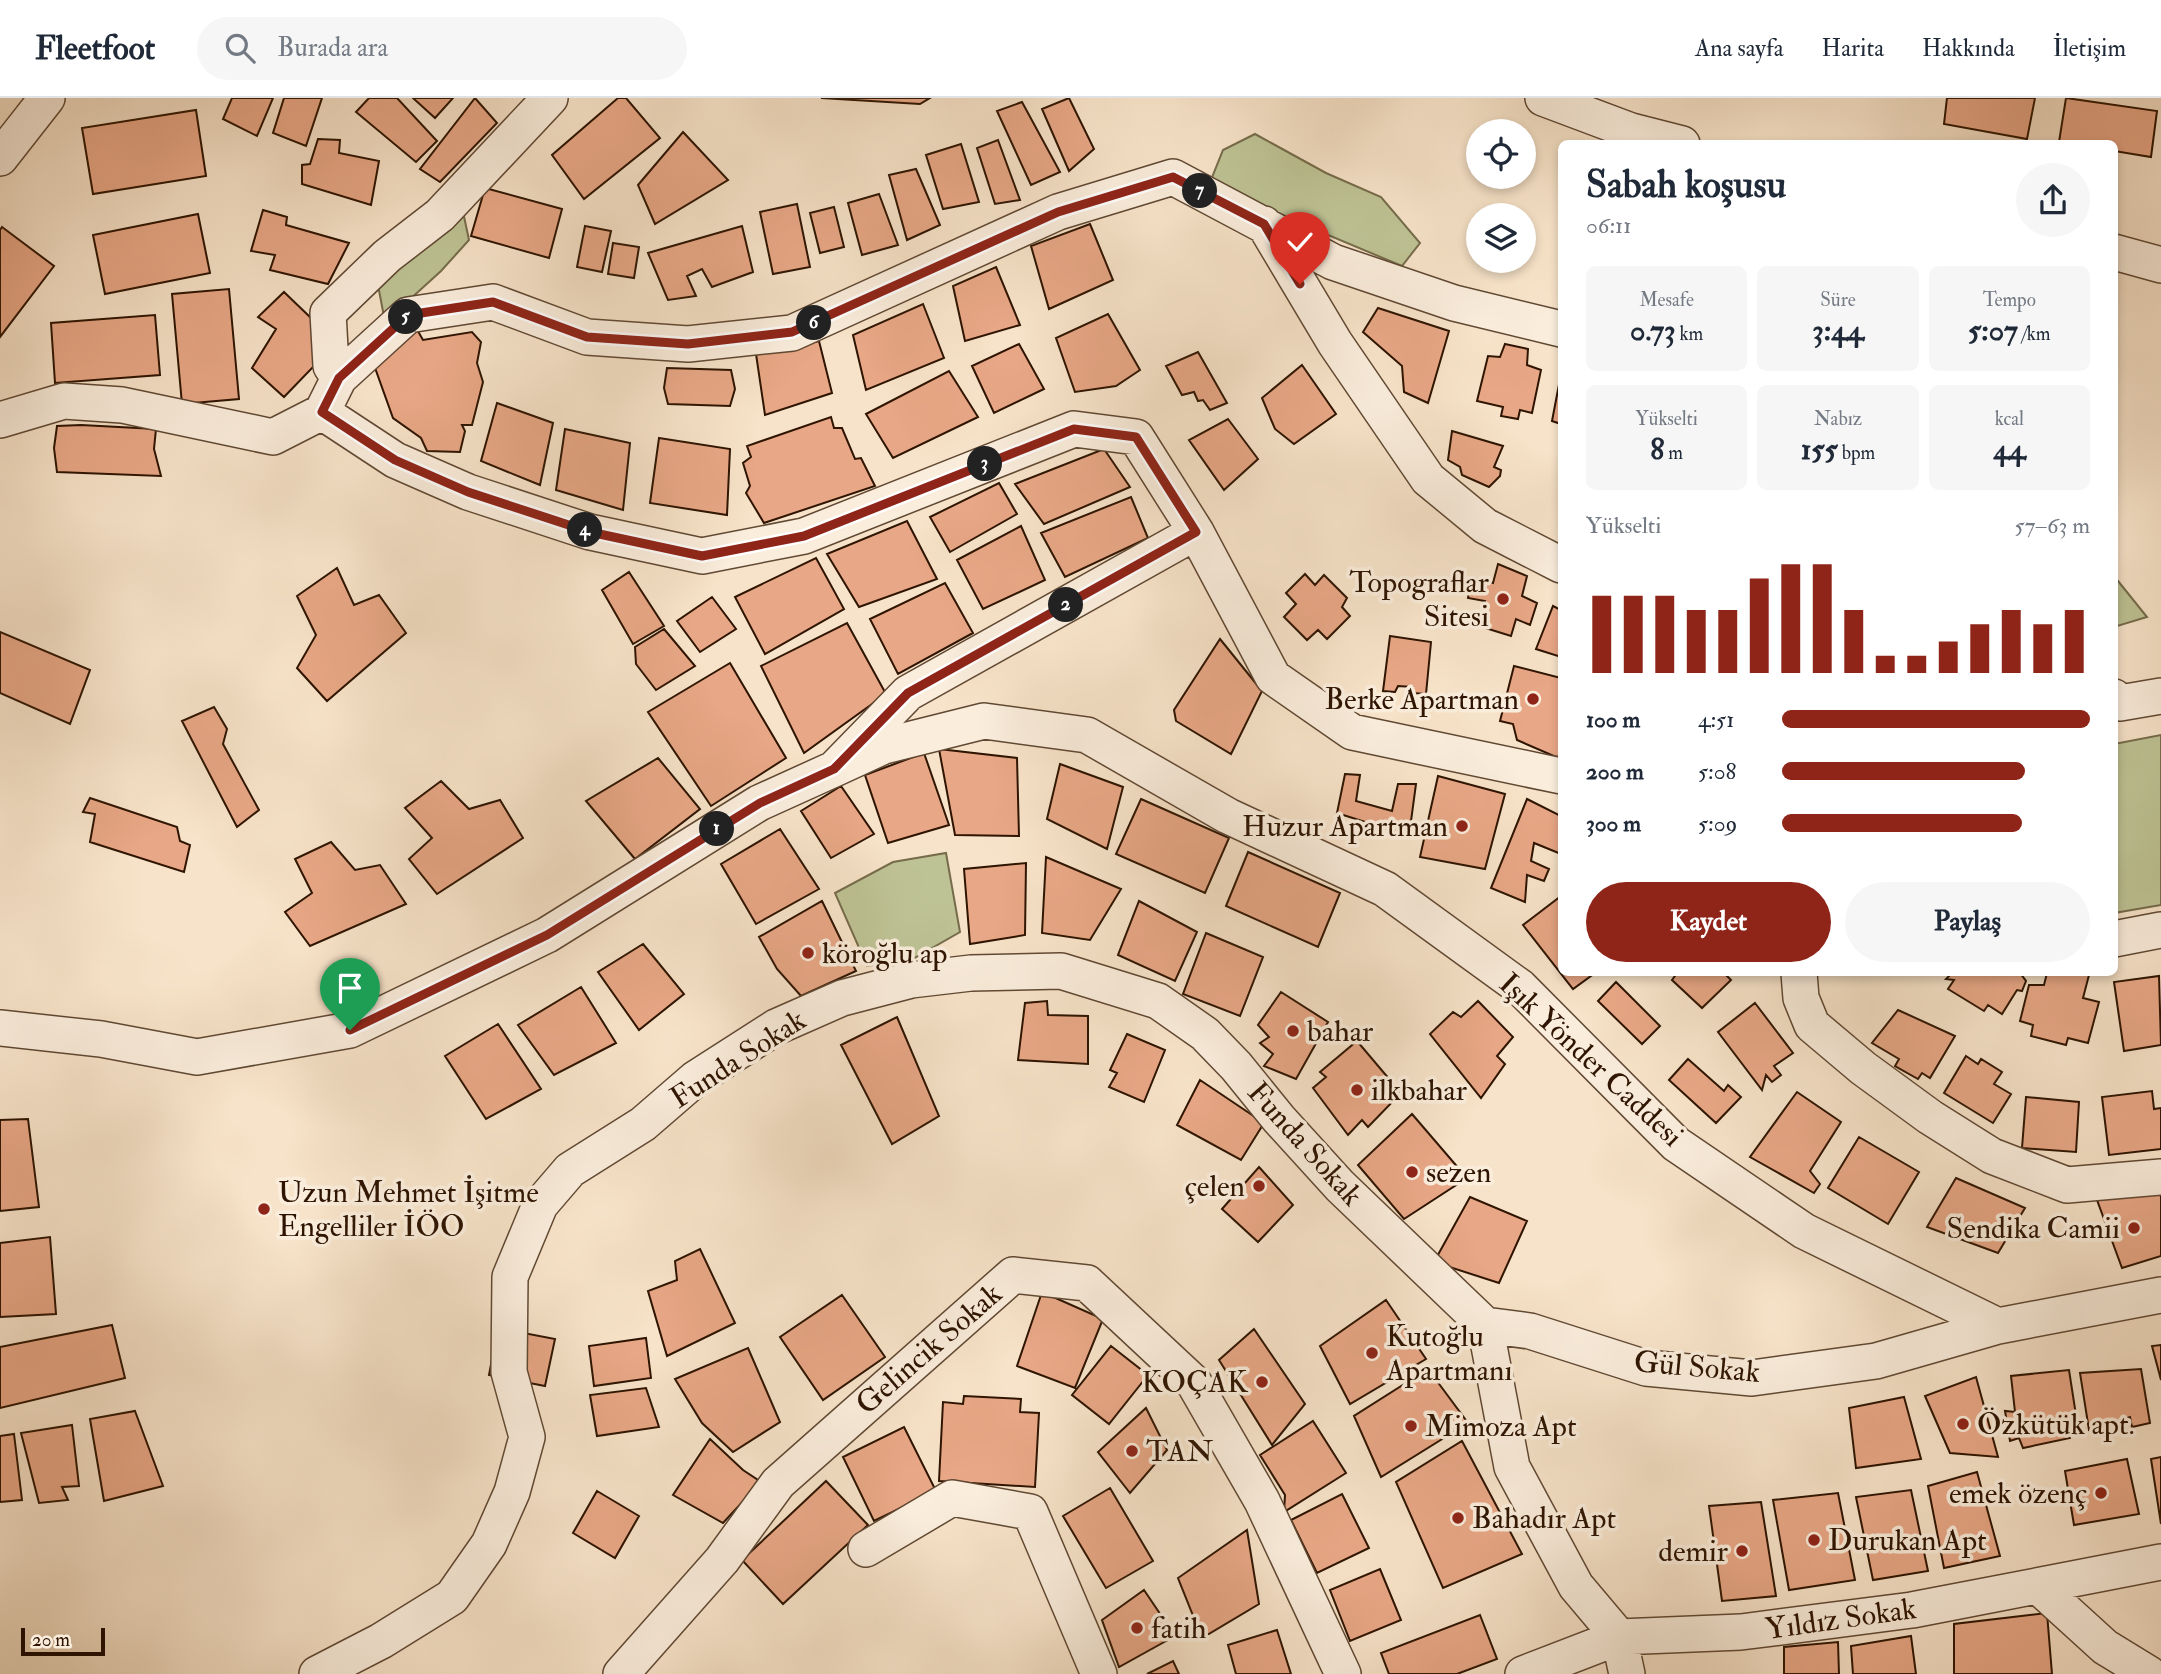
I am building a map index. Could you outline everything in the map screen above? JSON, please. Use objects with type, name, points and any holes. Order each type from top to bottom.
[{"type":"street","points":[[0,158],[47,98]]},
{"type":"street","points":[[339,378],[331,366],[328,313],[387,256],[440,215],[551,98]]},
{"type":"street","points":[[1543,98],[1631,131],[1666,140]]},
{"type":"street","points":[[0,420],[64,401],[122,405],[273,437],[322,412],[339,378],[408,315],[493,302],[587,337],[688,344],[792,332],[1058,212],[1173,177],[1333,262],[1454,303],[1558,328]]},
{"type":"street","points":[[1264,224],[1335,343],[1428,479],[1485,526],[1558,563]]},
{"type":"street","points":[[2118,253],[2161,265]]},
{"type":"street","points":[[322,412],[395,460],[468,492],[590,532],[702,556],[804,536],[1074,429],[1136,437],[1196,532],[1273,677],[1352,732],[1558,775]]},
{"type":"street","points":[[834,769],[908,693],[1196,532]]},
{"type":"street","points":[[2118,701],[2120,703],[2161,696]]},
{"type":"street","name":"Işık Yönder Caddesi","points":[[0,1028],[102,1039],[197,1057],[350,1030],[547,935],[760,803],[884,746],[984,721],[1087,735],[1228,816],[1385,889],[1520,987],[1676,1144],[1804,1231],[1998,1326]]},
{"type":"street","points":[[2118,938],[2161,930]]},
{"type":"street","name":"Funda Sokak","points":[[317,1674],[381,1641],[452,1597],[489,1544],[512,1492],[527,1437],[509,1372],[510,1277],[540,1205],[570,1170],[643,1124],[695,1079],[776,1027],[842,998],[911,980],[971,973],[1061,971],[1158,1001],[1205,1034],[1340,1186],[1485,1325]]},
{"type":"street","points":[[1799,976],[1801,998],[1812,1025],[1863,1068],[1930,1117],[1992,1156],[2067,1185],[2161,1177]]},
{"type":"street","name":"Gelincik Sokak","points":[[621,1674],[722,1560],[778,1483],[1013,1275],[1087,1283],[1194,1383],[1262,1500],[1343,1674]]},
{"type":"street","points":[[1998,1326],[2161,1295]]},
{"type":"street","points":[[1485,1325],[1512,1467],[1576,1586],[1619,1637],[1627,1674]]},
{"type":"street","name":"Gül Sokak","points":[[1485,1325],[1530,1331],[1646,1368],[1752,1378],[1876,1361],[1998,1326]]},
{"type":"street","points":[[866,1549],[952,1497],[1030,1512],[1099,1674]]},
{"type":"street","name":"Yıldız Sokak","points":[[1523,1674],[1619,1637],[1741,1632],[1912,1610],[2161,1562]]},
{"type":"street","points":[[2038,1586],[2105,1647],[2149,1674]]},
{"type":"green space","points":[[1255,134],[1326,173],[1381,197],[1420,243],[1402,266],[1209,185],[1223,150]]},
{"type":"green space","points":[[462,207],[469,240],[441,271],[385,322],[378,285]]},
{"type":"green space","points":[[2118,581],[2147,617],[2118,626]]},
{"type":"green space","points":[[2161,735],[2161,905],[2118,912],[2118,743]]},
{"type":"green space","points":[[946,853],[960,932],[911,960],[867,966],[835,893],[893,862]]},
{"type":"building","points":[[232,98],[273,98],[257,136],[223,119]]},
{"type":"building","points":[[284,98],[322,98],[306,146],[273,133]]},
{"type":"building","points":[[369,98],[397,98],[437,141],[416,162],[356,112]]},
{"type":"building","points":[[413,98],[453,98],[435,118]]},
{"type":"building","points":[[475,98],[497,123],[440,182],[420,169]]},
{"type":"building","points":[[618,98],[626,98],[660,138],[584,199],[552,155]]},
{"type":"building","points":[[821,98],[930,98],[920,104]]},
{"type":"building","points":[[1069,98],[1094,149],[1069,171],[1042,109]]},
{"type":"building","points":[[1947,98],[2035,98],[2027,139],[1944,124]]},
{"type":"building","points":[[2066,98],[2157,111],[2151,157],[2118,152],[2118,140],[2059,140]]},
{"type":"building","points":[[1022,102],[1060,172],[1031,185],[997,111]]},
{"type":"building","points":[[196,110],[206,176],[93,194],[82,128]]},
{"type":"building","points":[[683,132],[728,180],[655,224],[638,185]]},
{"type":"building","points":[[318,139],[340,140],[339,153],[379,161],[371,205],[302,184],[302,165],[310,164]]},
{"type":"building","points":[[998,140],[1020,200],[995,204],[977,148]]},
{"type":"building","points":[[961,144],[979,202],[943,209],[926,155]]},
{"type":"building","points":[[916,169],[940,225],[907,240],[889,175]]},
{"type":"building","points":[[485,188],[562,209],[549,258],[471,236]]},
{"type":"building","points":[[879,194],[898,245],[862,255],[848,203]]},
{"type":"building","points":[[797,204],[810,267],[773,274],[760,212]]},
{"type":"building","points":[[834,207],[844,247],[820,253],[810,213]]},
{"type":"building","points":[[263,210],[287,217],[286,225],[349,243],[328,284],[270,270],[275,255],[251,251]]},
{"type":"building","points":[[198,214],[210,273],[105,294],[93,235]]},
{"type":"building","points":[[1090,224],[1113,280],[1049,309],[1031,246]]},
{"type":"building","points":[[585,226],[611,231],[602,272],[577,267]]},
{"type":"building","points":[[742,226],[753,272],[712,287],[702,269],[687,276],[696,296],[668,300],[648,253]]},
{"type":"building","points":[[2,227],[54,266],[0,337],[0,230]]},
{"type":"building","points":[[613,243],[639,247],[634,278],[608,274]]},
{"type":"building","points":[[996,267],[1020,325],[965,341],[953,286]]},
{"type":"building","points":[[229,289],[239,399],[182,404],[172,294]]},
{"type":"building","points":[[284,292],[311,318],[315,365],[284,397],[252,368],[276,329],[258,317]]},
{"type":"building","points":[[923,304],[944,358],[866,390],[853,335]]},
{"type":"building","points":[[1378,308],[1449,331],[1428,403],[1404,392],[1402,366],[1363,332]]},
{"type":"building","points":[[1108,314],[1140,370],[1116,386],[1075,392],[1056,338]]},
{"type":"building","points":[[155,315],[160,375],[55,383],[51,323]]},
{"type":"building","points":[[415,326],[423,340],[472,332],[481,342],[477,363],[483,382],[472,425],[462,425],[465,431],[460,452],[427,451],[421,438],[393,418],[374,365]]},
{"type":"building","points":[[819,341],[832,393],[765,415],[756,354]]},
{"type":"building","points":[[1019,344],[1044,389],[994,413],[972,366]]},
{"type":"building","points":[[1505,344],[1528,349],[1527,365],[1541,370],[1532,413],[1520,410],[1518,419],[1501,416],[1503,407],[1477,401],[1488,356],[1500,357]]},
{"type":"building","points":[[1198,352],[1227,403],[1210,410],[1203,400],[1198,401],[1194,392],[1182,395],[1166,366]]},
{"type":"building","points":[[1302,365],[1336,414],[1294,444],[1275,429],[1262,398]]},
{"type":"building","points":[[667,368],[731,370],[735,389],[730,406],[668,404],[664,388]]},
{"type":"building","points":[[949,371],[978,417],[893,458],[866,414]]},
{"type":"building","points":[[1558,390],[1558,423],[1552,421]]},
{"type":"building","points":[[497,403],[553,423],[540,485],[481,461]]},
{"type":"building","points":[[831,417],[834,428],[842,428],[855,459],[861,458],[875,486],[764,523],[746,493],[750,486],[743,463],[751,457],[747,446]]},
{"type":"building","points":[[1228,419],[1258,459],[1224,490],[1189,440]]},
{"type":"building","points":[[57,426],[156,429],[154,449],[161,476],[57,472],[54,448]]},
{"type":"building","points":[[565,429],[630,443],[623,510],[556,490]]},
{"type":"building","points":[[1452,431],[1503,446],[1494,467],[1501,470],[1500,476],[1489,487],[1462,475],[1460,467],[1448,460]]},
{"type":"building","points":[[659,438],[730,449],[727,515],[650,503]]},
{"type":"building","points":[[1104,449],[1130,487],[1044,524],[1015,484]]},
{"type":"building","points":[[999,483],[1017,514],[950,552],[930,517]]},
{"type":"building","points":[[1131,497],[1148,538],[1065,577],[1041,533]]},
{"type":"building","points":[[907,521],[937,579],[859,607],[827,554]]},
{"type":"building","points":[[1021,526],[1045,580],[983,609],[957,560]]},
{"type":"building","points":[[816,558],[844,609],[765,654],[735,597]]},
{"type":"building","name":"Topograflar Sitesi","points":[[1498,564],[1527,576],[1522,596],[1537,603],[1530,625],[1516,619],[1511,636],[1479,626],[1485,601],[1468,598],[1472,577],[1493,583]]},
{"type":"building","points":[[337,568],[354,605],[379,595],[406,633],[327,701],[297,668],[316,635],[297,596]]},
{"type":"building","points":[[629,572],[664,626],[633,644],[602,590]]},
{"type":"building","points":[[1305,574],[1315,585],[1324,575],[1347,598],[1342,607],[1350,616],[1327,639],[1318,630],[1307,640],[1284,617],[1296,604],[1286,593]]},
{"type":"building","points":[[945,583],[973,633],[898,674],[870,619]]},
{"type":"building","points":[[712,597],[736,629],[700,652],[677,621]]},
{"type":"building","points":[[1553,606],[1558,608],[1558,656],[1536,649]]},
{"type":"building","points":[[847,623],[886,694],[804,753],[761,666]]},
{"type":"building","points":[[664,629],[695,666],[656,690],[636,664],[635,647]]},
{"type":"building","points":[[0,632],[90,670],[70,724],[0,693]]},
{"type":"building","points":[[1390,636],[1431,642],[1426,694],[1412,693],[1413,687],[1398,686],[1395,692],[1383,691]]},
{"type":"building","points":[[1220,639],[1262,691],[1231,754],[1176,721],[1174,710]]},
{"type":"building","points":[[730,663],[786,758],[711,806],[648,712]]},
{"type":"building","name":"Berke Apartman","points":[[1514,666],[1558,677],[1558,757],[1517,740],[1513,724],[1500,721]]},
{"type":"building","points":[[214,707],[227,729],[223,744],[259,810],[237,827],[182,721]]},
{"type":"building","points":[[939,749],[1017,758],[1019,836],[955,835]]},
{"type":"building","points":[[924,753],[949,825],[888,843],[865,775]]},
{"type":"building","points":[[658,758],[700,809],[635,859],[586,801]]},
{"type":"building","points":[[1060,764],[1123,787],[1107,849],[1047,819]]},
{"type":"building","points":[[1345,774],[1360,775],[1356,801],[1392,811],[1398,784],[1416,784],[1409,836],[1337,813]]},
{"type":"building","name":"Huzur Apartman","points":[[1438,776],[1505,794],[1485,869],[1420,857]]},
{"type":"building","points":[[441,781],[469,809],[500,800],[523,838],[437,894],[409,859],[432,838],[405,808]]},
{"type":"building","points":[[841,786],[874,834],[831,858],[801,811]]},
{"type":"building","points":[[90,798],[177,827],[180,841],[190,845],[184,872],[90,842],[95,814],[83,812]]},
{"type":"building","points":[[1141,799],[1229,838],[1205,893],[1116,854]]},
{"type":"building","points":[[1527,799],[1558,814],[1558,853],[1534,843],[1531,861],[1549,869],[1544,881],[1527,875],[1525,902],[1491,888]]},
{"type":"building","points":[[780,829],[819,889],[756,924],[721,864]]},
{"type":"building","points":[[331,842],[355,870],[380,865],[406,904],[310,946],[285,912],[312,893],[295,859]]},
{"type":"building","points":[[1248,852],[1340,893],[1318,947],[1226,906]]},
{"type":"building","points":[[1046,857],[1121,889],[1090,940],[1042,933]]},
{"type":"building","points":[[1026,863],[1025,935],[970,944],[964,869]]},
{"type":"building","points":[[1558,898],[1558,970],[1523,925]]},
{"type":"building","name":"köroğlu ap","points":[[822,901],[856,971],[801,996],[777,969],[759,937]]},
{"type":"building","points":[[1139,901],[1197,932],[1175,981],[1118,955]]},
{"type":"building","points":[[1206,933],[1263,957],[1240,1016],[1183,994]]},
{"type":"building","points":[[643,944],[684,994],[639,1030],[598,972]]},
{"type":"building","points":[[1563,976],[1591,976],[1573,989]]},
{"type":"building","points":[[1675,976],[1727,976],[1731,980],[1702,1008],[1672,980]]},
{"type":"building","points":[[1949,976],[2022,976],[2026,981],[2022,991],[2017,990],[2002,1014],[1988,1005],[1984,1011],[1948,989],[1954,980],[1946,979]]},
{"type":"building","points":[[2046,976],[2089,976],[2083,998],[2099,1002],[2088,1043],[2068,1038],[2066,1045],[2031,1036],[2033,1025],[2020,1021],[2029,985],[2044,985]]},
{"type":"building","points":[[2159,976],[2161,1045],[2124,1051],[2114,982]]},
{"type":"building","points":[[1616,982],[1660,1026],[1642,1044],[1598,1001]]},
{"type":"building","points":[[581,987],[616,1043],[554,1075],[518,1025]]},
{"type":"building","name":"bahar","points":[[1281,992],[1328,1022],[1296,1079],[1264,1066],[1273,1054],[1260,1043],[1269,1037],[1258,1025]]},
{"type":"building","points":[[1047,1001],[1048,1015],[1088,1016],[1088,1064],[1018,1060],[1025,1003]]},
{"type":"building","points":[[1478,1001],[1513,1037],[1497,1056],[1505,1064],[1481,1098],[1430,1034],[1453,1012],[1461,1017]]},
{"type":"building","points":[[1755,1003],[1793,1053],[1774,1066],[1781,1075],[1772,1082],[1766,1075],[1762,1090],[1718,1032]]},
{"type":"building","points":[[1898,1010],[1955,1036],[1930,1078],[1922,1073],[1918,1079],[1895,1066],[1899,1059],[1872,1043]]},
{"type":"building","points":[[897,1017],[939,1116],[892,1144],[841,1045]]},
{"type":"building","points":[[498,1024],[541,1089],[486,1119],[445,1056]]},
{"type":"building","points":[[1127,1034],[1165,1050],[1144,1102],[1109,1087],[1117,1073],[1110,1070]]},
{"type":"building","name":"ilkbahar","points":[[1357,1041],[1401,1093],[1368,1127],[1362,1120],[1348,1135],[1313,1088],[1326,1077],[1320,1072]]},
{"type":"building","points":[[1966,1056],[1978,1064],[1981,1059],[2002,1072],[1994,1084],[2011,1094],[1993,1123],[1944,1093]]},
{"type":"building","points":[[1688,1059],[1724,1091],[1728,1085],[1741,1097],[1716,1123],[1669,1080]]},
{"type":"building","points":[[1200,1080],[1264,1123],[1241,1160],[1177,1125]]},
{"type":"building","points":[[2152,1091],[2154,1109],[2161,1108],[2161,1149],[2109,1155],[2102,1097]]},
{"type":"building","points":[[1797,1092],[1841,1122],[1810,1171],[1820,1184],[1814,1193],[1750,1157]]},
{"type":"building","points":[[2026,1097],[2079,1102],[2076,1152],[2022,1148]]},
{"type":"building","name":"sezen","points":[[1412,1114],[1467,1178],[1404,1219],[1358,1165]]},
{"type":"building","points":[[28,1119],[39,1207],[0,1211],[0,1120]]},
{"type":"building","points":[[1859,1137],[1919,1172],[1888,1224],[1828,1188]]},
{"type":"building","name":"çelen","points":[[1259,1167],[1293,1205],[1258,1242],[1222,1209]]},
{"type":"building","points":[[1956,1178],[2025,1208],[1998,1253],[1927,1227]]},
{"type":"building","name":"Sendika Camii","points":[[2157,1186],[2161,1197],[2161,1256],[2122,1268],[2097,1200]]},
{"type":"building","points":[[1470,1197],[1527,1221],[1499,1283],[1434,1262]]},
{"type":"building","points":[[50,1237],[56,1314],[0,1317],[0,1243]]},
{"type":"building","points":[[700,1249],[735,1323],[667,1356],[648,1291],[677,1280],[675,1261]]},
{"type":"building","points":[[1042,1292],[1103,1319],[1075,1388],[1017,1366]]},
{"type":"building","points":[[842,1295],[885,1357],[823,1400],[780,1337]]},
{"type":"building","name":"Kutoğlu Apartmanı","points":[[1386,1300],[1426,1359],[1350,1404],[1320,1346]]},
{"type":"building","points":[[112,1325],[125,1378],[0,1408],[0,1347]]},
{"type":"building","points":[[498,1328],[555,1339],[545,1386],[489,1375]]},
{"type":"building","name":"KOÇAK","points":[[1254,1329],[1305,1404],[1272,1445],[1219,1360]]},
{"type":"building","points":[[646,1338],[651,1378],[594,1386],[589,1346]]},
{"type":"building","points":[[2161,1345],[2161,1380],[2152,1346]]},
{"type":"building","points":[[1111,1346],[1148,1375],[1109,1424],[1072,1395]]},
{"type":"building","points":[[748,1348],[780,1422],[733,1452],[702,1423],[675,1379]]},
{"type":"building","name":"Mimoza Apt","points":[[1428,1369],[1468,1423],[1381,1477],[1354,1416]]},
{"type":"building","points":[[2141,1369],[2150,1423],[2132,1427],[2130,1417],[2089,1430],[2080,1373]]},
{"type":"building","points":[[2069,1370],[2078,1428],[2069,1428],[2070,1438],[2023,1448],[2019,1438],[2010,1441],[2005,1411],[2015,1412],[2011,1376]]},
{"type":"building","name":"Özkütük apt.","points":[[1976,1377],[1998,1457],[1950,1453],[1925,1396]]},
{"type":"building","points":[[646,1388],[659,1427],[597,1436],[590,1395]]},
{"type":"building","points":[[964,1396],[1021,1399],[1020,1412],[1039,1413],[1035,1487],[939,1481],[943,1402],[963,1404]]},
{"type":"building","points":[[1904,1397],[1921,1459],[1856,1468],[1849,1408]]},
{"type":"building","name":"TAN","points":[[1146,1408],[1167,1450],[1130,1493],[1098,1452]]},
{"type":"building","points":[[135,1411],[163,1486],[104,1501],[90,1419]]},
{"type":"building","points":[[1313,1421],[1346,1473],[1284,1512],[1285,1495],[1260,1455]]},
{"type":"building","points":[[72,1425],[79,1486],[62,1487],[68,1500],[39,1503],[21,1433]]},
{"type":"building","points":[[904,1427],[936,1491],[874,1521],[843,1457]]},
{"type":"building","points":[[14,1434],[22,1500],[0,1502],[0,1436]]},
{"type":"building","points":[[710,1439],[743,1470],[761,1482],[723,1523],[673,1495]]},
{"type":"building","name":"Bahadır Apt","points":[[1462,1441],[1522,1554],[1443,1588],[1396,1482]]},
{"type":"building","points":[[2161,1457],[2161,1524],[2151,1459]]},
{"type":"building","name":"emek özenç","points":[[2127,1459],[2139,1514],[2074,1525],[2065,1471]]},
{"type":"building","points":[[1977,1472],[2000,1556],[1944,1568],[1928,1486]]},
{"type":"building","points":[[826,1481],[868,1525],[783,1604],[742,1560]]},
{"type":"building","points":[[1110,1488],[1153,1561],[1106,1588],[1063,1516]]},
{"type":"building","points":[[1911,1490],[1928,1571],[1873,1580],[1856,1497]]},
{"type":"building","points":[[597,1491],[639,1516],[615,1558],[573,1533]]},
{"type":"building","name":"Durukan Apt","points":[[1838,1493],[1855,1580],[1789,1590],[1773,1500]]},
{"type":"building","points":[[1342,1494],[1369,1548],[1317,1573],[1291,1520]]},
{"type":"building","name":"demir","points":[[1761,1502],[1776,1596],[1722,1601],[1709,1506]]},
{"type":"building","points":[[1247,1530],[1259,1604],[1202,1638],[1178,1578]]},
{"type":"building","points":[[1380,1569],[1401,1620],[1350,1641],[1330,1590]]},
{"type":"building","name":"fatih","points":[[1144,1590],[1175,1636],[1119,1667],[1102,1620]]},
{"type":"building","points":[[2047,1613],[2052,1674],[1954,1674],[1954,1624]]},
{"type":"building","points":[[1480,1615],[1497,1659],[1457,1674],[1389,1674],[1381,1653]]},
{"type":"building","points":[[1277,1630],[1291,1674],[1236,1674],[1228,1645]]},
{"type":"building","points":[[1911,1636],[1916,1674],[1853,1674],[1851,1646]]},
{"type":"building","points":[[1838,1642],[1839,1674],[1784,1674],[1784,1647]]},
{"type":"building","points":[[1173,1661],[1179,1674],[1147,1674]]},
{"type":"place","name":"Topograflar Sitesi","points":[[1503,599]]},
{"type":"place","name":"Berke Apartman","points":[[1533,699]]},
{"type":"place","name":"Huzur Apartman","points":[[1462,826]]},
{"type":"place","name":"köroğlu ap","points":[[808,953]]},
{"type":"place","name":"bahar","points":[[1293,1031]]},
{"type":"place","name":"ilkbahar","points":[[1357,1090]]},
{"type":"place","name":"sezen","points":[[1412,1172]]},
{"type":"place","name":"çelen","points":[[1259,1186]]},
{"type":"place","name":"Uzun Mehmet İşitme Engelliler İÖO","points":[[264,1209]]},
{"type":"place","name":"Sendika Camii","points":[[2134,1228]]},
{"type":"place","name":"Kutoğlu Apartmanı","points":[[1372,1353]]},
{"type":"place","name":"KOÇAK","points":[[1262,1382]]},
{"type":"place","name":"Özkütük apt.","points":[[1963,1424]]},
{"type":"place","name":"Mimoza Apt","points":[[1411,1426]]},
{"type":"place","name":"TAN","points":[[1132,1451]]},
{"type":"place","name":"emek özenç","points":[[2101,1493]]},
{"type":"place","name":"Bahadır Apt","points":[[1458,1518]]},
{"type":"place","name":"Durukan Apt","points":[[1814,1540]]},
{"type":"place","name":"demir","points":[[1742,1551]]},
{"type":"place","name":"fatih","points":[[1137,1628]]},
{"type":"route","points":[[350,1030],[547,935],[760,803],[834,769],[908,693],[1196,532],[1136,437],[1074,429],[804,536],[702,556],[590,532],[468,492],[395,460],[322,412],[339,378],[408,315],[493,302],[587,337],[688,344],[792,332],[1058,212],[1173,177],[1264,224],[1300,284]]}]
